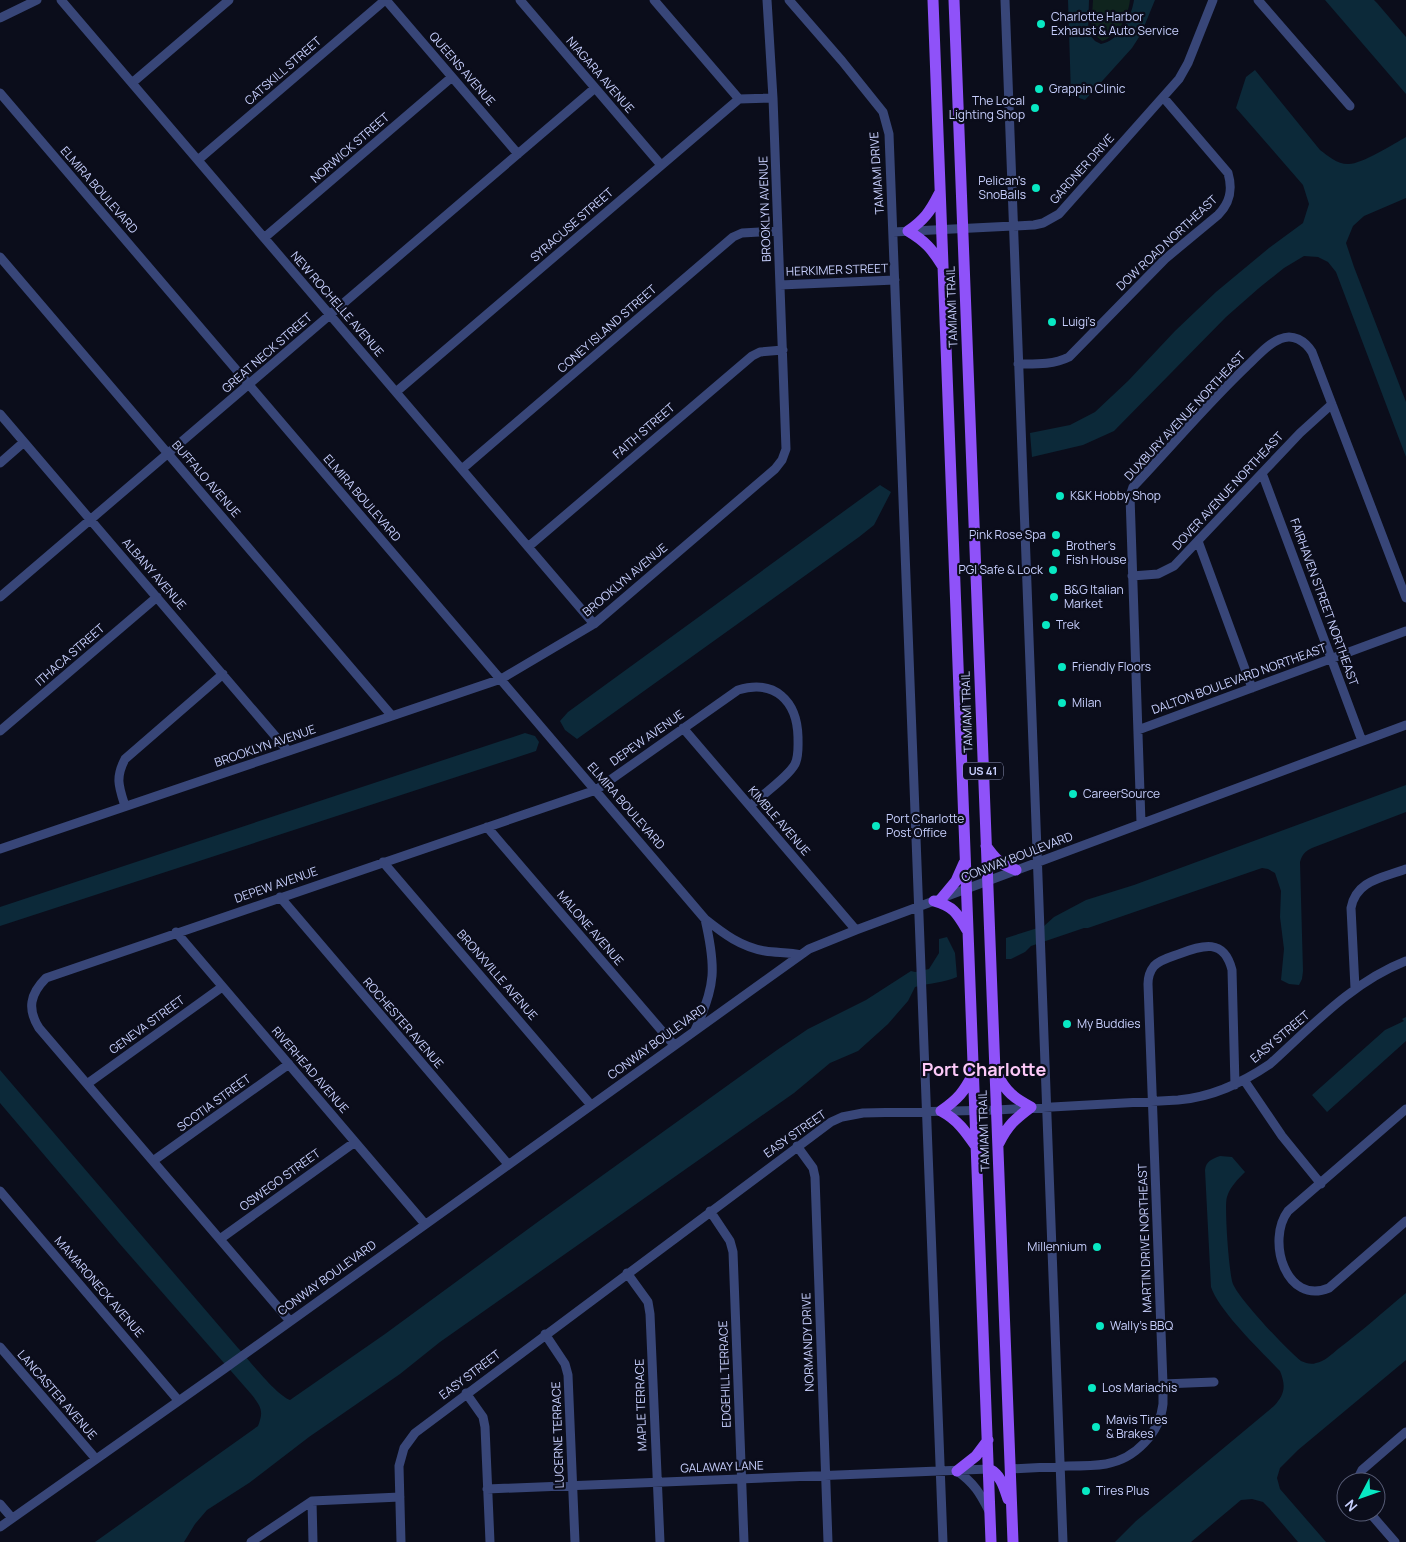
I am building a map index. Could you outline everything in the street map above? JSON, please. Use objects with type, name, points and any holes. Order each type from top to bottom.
[{"type":"main road","name":"TAMIAMI TRAIL","points":[[932,0],[991,1542]]},
{"type":"main road","name":"TAMIAMI TRAIL","points":[[954,0],[1013,1542]]},
{"type":"main road","points":[[940,193],[931,211],[922,221],[908,231],[922,239],[932,249],[943,266]]},
{"type":"main road","points":[[986,846],[996,860],[1004,866],[1016,870]]},
{"type":"main road","points":[[966,859],[956,881],[938,900],[954,910],[968,932]]},
{"type":"main road","points":[[995,1072],[1003,1086],[1014,1098],[1031,1107],[1007,1127],[998,1145]]},
{"type":"main road","points":[[974,1073],[965,1091],[942,1111],[954,1118],[977,1148]]},
{"type":"main road","points":[[957,1471],[976,1456],[988,1440]]},
{"type":"main road","points":[[988,1469],[995,1472],[1001,1480],[1012,1508]]},
{"type":"street","points":[[0,18],[37,0]]},
{"type":"street","name":"NEW ROCHELLE AVENUE","points":[[61,0],[594,624]]},
{"type":"street","points":[[132,83],[229,0]]},
{"type":"street","name":"QUEENS AVENUE","points":[[386,0],[518,154]]},
{"type":"street","name":"CATSKILL STREET","points":[[198,160],[386,0]]},
{"type":"street","name":"NIAGARA AVENUE","points":[[520,0],[661,165]]},
{"type":"street","points":[[654,0],[738,99],[773,98]]},
{"type":"street","name":"BROOKLYN AVENUE","points":[[0,849],[501,679],[594,624],[775,470],[782,460],[786,449],[773,98],[767,0]]},
{"type":"street","name":"TAMIAMI DRIVE","points":[[789,0],[883,112],[889,134],[893,232]]},
{"type":"street","points":[[1005,0],[1063,1542]]},
{"type":"street","name":"GARDNER DRIVE","points":[[893,232],[1043,223],[1059,214],[1179,79],[1188,63],[1213,0]]},
{"type":"street","points":[[1258,0],[1350,106]]},
{"type":"street","name":"NORWICK STREET","points":[[264,238],[452,77]]},
{"type":"street","name":"GREAT NECK STREET","points":[[0,597],[595,88]]},
{"type":"street","name":"ELMIRA BOULEVARD","points":[[0,93],[705,919],[728,937],[747,946],[767,951],[801,955]]},
{"type":"street","name":"DOW ROAD NORTHEAST","points":[[1018,364],[1052,363],[1070,357],[1165,260],[1225,209],[1231,191],[1228,173],[1163,97]]},
{"type":"street","name":"SYRACUSE STREET","points":[[396,392],[738,99]]},
{"type":"street","name":"CONEY ISLAND STREET","points":[[462,469],[733,237],[742,233],[778,231]]},
{"type":"street","points":[[893,232],[943,1542]]},
{"type":"street","name":"BUFFALO AVENUE","points":[[0,257],[392,716]]},
{"type":"street","name":"HERKIMER STREET","points":[[780,284],[895,280]]},
{"type":"street","name":"DUXBURY AVENUE NORTHEAST","points":[[1141,823],[1129,505],[1134,488],[1239,375],[1272,343],[1280,338],[1290,337],[1299,339],[1307,344],[1312,352],[1406,598]]},
{"type":"street","name":"FAITH STREET","points":[[528,547],[752,356],[760,352],[783,350]]},
{"type":"street","name":"DOVER AVENUE NORTHEAST","points":[[1132,576],[1167,571],[1174,566],[1300,433],[1332,404]]},
{"type":"street","name":"ALBANY AVENUE","points":[[0,414],[288,751]]},
{"type":"street","points":[[0,463],[24,442]]},
{"type":"street","name":"FAIRHAVEN STREET NORTHEAST","points":[[1262,473],[1362,741]]},
{"type":"street","points":[[1198,542],[1252,688]]},
{"type":"street","name":"ITHACA STREET","points":[[0,731],[157,597]]},
{"type":"street","name":"DALTON BOULEVARD NORTHEAST","points":[[1138,730],[1406,630]]},
{"type":"street","points":[[125,806],[118,782],[119,770],[125,759],[223,674]]},
{"type":"street","name":"DEPEW AVENUE","points":[[289,1320],[34,1020],[31,1009],[32,997],[37,986],[46,978],[176,932],[596,790],[738,690],[749,686],[761,686],[782,696],[790,705],[795,715],[797,727],[798,756],[795,765],[789,772],[750,806]]},
{"type":"street","name":"CONWAY BOULEVARD","points":[[0,1527],[224,1369],[289,1320],[808,949],[1406,725]]},
{"type":"street","name":"KIMBLE AVENUE","points":[[683,728],[856,930]]},
{"type":"street","name":"MALONE AVENUE","points":[[487,827],[674,1046]]},
{"type":"street","name":"BRONXVILLE AVENUE","points":[[383,862],[591,1105]]},
{"type":"street","points":[[1355,988],[1353,899],[1364,885],[1406,869]]},
{"type":"street","name":"ROCHESTER AVENUE","points":[[280,897],[508,1164]]},
{"type":"street","name":"ELMIRA BOULEVARD","points":[[694,1031],[706,1004],[713,972],[713,952],[705,919]]},
{"type":"street","name":"RIVERHEAD AVENUE","points":[[176,932],[425,1224]]},
{"type":"street","name":"MARTIN DRIVE NORTHEAST","points":[[1010,1469],[1107,1464],[1136,1450],[1144,1443],[1157,1425],[1162,1404],[1163,1384],[1148,984],[1149,975],[1153,967],[1160,961],[1206,945],[1216,947],[1224,952],[1229,960],[1232,970],[1235,1085]]},
{"type":"street","name":"EASY STREET","points":[[401,1542],[399,1466],[409,1440],[422,1426],[822,1128],[842,1117],[863,1114],[997,1110],[1152,1102],[1187,1099],[1216,1092],[1235,1085],[1270,1064],[1355,988],[1380,972],[1406,961]]},
{"type":"street","name":"GENEVA STREET","points":[[87,1084],[222,987]]},
{"type":"street","name":"SCOTIA STREET","points":[[153,1161],[289,1064]]},
{"type":"street","points":[[1244,1080],[1282,1136],[1320,1184]]},
{"type":"street","points":[[1406,1109],[1288,1211],[1279,1228],[1280,1256],[1283,1267],[1303,1289],[1311,1292],[1329,1288],[1406,1221]]},
{"type":"street","name":"OSWEGO STREET","points":[[220,1239],[355,1142]]},
{"type":"street","name":"NORMANDY DRIVE","points":[[797,1146],[812,1168],[815,1177],[828,1542]]},
{"type":"street","name":"MAMARONECK AVENUE","points":[[0,1191],[178,1400]]},
{"type":"street","name":"EDGEHILL TERRACE","points":[[710,1212],[730,1241],[733,1252],[744,1542]]},
{"type":"street","name":"MAPLE TERRACE","points":[[627,1273],[648,1302],[650,1314],[660,1542]]},
{"type":"street","name":"LUCERNE TERRACE","points":[[545,1334],[565,1364],[568,1375],[575,1542]]},
{"type":"street","name":"LANCASTER AVENUE","points":[[0,1347],[96,1459]]},
{"type":"street","points":[[1163,1384],[1214,1382]]},
{"type":"street","points":[[466,1394],[483,1417],[485,1427],[490,1542]]},
{"type":"street","points":[[1361,1472],[1406,1432]]},
{"type":"street","name":"GALAWAY LANE","points":[[488,1489],[988,1469]]},
{"type":"street","points":[[957,1471],[969,1479],[978,1489],[990,1511]]},
{"type":"street","points":[[251,1542],[312,1501],[400,1497]]},
{"type":"street","points":[[312,1501],[313,1542]]},
{"type":"street","points":[[0,1504],[12,1518]]},
{"type":"street","points":[[1378,1522],[1395,1542]]},
{"type":"green space","points":[[1093,0],[1130,0],[1122,25],[1113,35],[1102,41],[1091,32]]},
{"type":"water","points":[[1068,0],[1089,0],[1088,33],[1095,41],[1101,44],[1114,38],[1124,27],[1134,0],[1155,0],[1141,34],[1132,48],[1085,100],[1071,95]]},
{"type":"water","points":[[1325,0],[1374,0],[1377,3],[1406,37],[1406,94]]},
{"type":"water","points":[[1255,70],[1320,150],[1336,161],[1348,164],[1360,161],[1377,154],[1406,137],[1406,198],[1364,216],[1353,226],[1346,243],[1406,402],[1406,457],[1336,272],[1328,262],[1318,257],[1304,256],[1284,268],[1226,317],[1114,431],[1083,445],[1032,457],[1030,433],[1070,425],[1095,412],[1216,292],[1269,248],[1303,223],[1309,204],[1303,185],[1236,108],[1246,77]]},
{"type":"water","points":[[880,485],[891,492],[874,525],[859,537],[577,739],[565,730],[560,721],[568,712]]},
{"type":"water","points":[[525,733],[535,736],[539,742],[536,751],[0,926],[0,907]]},
{"type":"water","points":[[1406,785],[1406,812],[1312,848],[1302,857],[1300,862],[1303,971],[1299,985],[1289,984],[1281,980],[1284,949],[1280,917],[1281,891],[1275,873],[1262,868],[1031,946],[1025,952],[1011,959],[1006,959],[1006,938],[1044,926],[1054,917],[1086,900],[1134,885]]},
{"type":"water","points":[[947,937],[955,953],[957,977],[915,987],[908,1001],[888,1024],[858,1051],[830,1063],[794,1093],[440,1342],[400,1374],[309,1437],[249,1483],[207,1510],[195,1524],[184,1542],[95,1542],[258,1426],[261,1409],[252,1395],[0,1103],[0,1070],[270,1385],[290,1400],[385,1334],[539,1221],[808,1029],[866,1000],[911,971],[929,969],[939,953],[939,939]]},
{"type":"water","points":[[1406,1017],[1406,1041],[1327,1112],[1312,1095],[1385,1030],[1404,1021],[1402,1019]]},
{"type":"water","points":[[1220,1156],[1232,1157],[1245,1172],[1230,1190],[1226,1203],[1233,1284],[1275,1336],[1301,1361],[1312,1364],[1325,1359],[1406,1293],[1406,1360],[1298,1450],[1280,1468],[1277,1478],[1280,1489],[1326,1542],[1298,1542],[1263,1502],[1252,1499],[1241,1500],[1191,1542],[1115,1542],[1136,1521],[1274,1406],[1282,1394],[1284,1386],[1280,1371],[1231,1319],[1215,1297],[1211,1287],[1205,1170],[1208,1162]]},
{"type":"place","name":"Charlotte Harbor Exhaust & Auto Service","points":[[1041,24]]},
{"type":"place","name":"Grappin Clinic","points":[[1039,89]]},
{"type":"place","name":"The Local Lighting Shop","points":[[1035,108]]},
{"type":"place","name":"Pelican's SnoBalls","points":[[1036,188]]},
{"type":"place","name":"Luigi's","points":[[1052,322]]},
{"type":"place","name":"K&K Hobby Shop","points":[[1060,496]]},
{"type":"place","name":"Pink Rose Spa","points":[[1056,535]]},
{"type":"place","name":"Brother's Fish House","points":[[1056,553]]},
{"type":"place","name":"PGI Safe & Lock","points":[[1053,570]]},
{"type":"place","name":"B&G Italian Market","points":[[1054,597]]},
{"type":"place","name":"Trek","points":[[1046,625]]},
{"type":"place","name":"Friendly Floors","points":[[1062,667]]},
{"type":"place","name":"Milan","points":[[1062,703]]},
{"type":"place","name":"CareerSource","points":[[1073,794]]},
{"type":"place","name":"Port Charlotte Post Office","points":[[876,826]]},
{"type":"place","name":"My Buddies","points":[[1067,1024]]},
{"type":"place","name":"Millennium","points":[[1097,1247]]},
{"type":"place","name":"Wally's BBQ","points":[[1100,1326]]},
{"type":"place","name":"Los Mariachis","points":[[1092,1388]]},
{"type":"place","name":"Mavis Tires & Brakes","points":[[1096,1427]]},
{"type":"place","name":"Tires Plus","points":[[1086,1491]]},
{"type":"district","name":"Port Charlotte","points":[[984,1070]]}]
